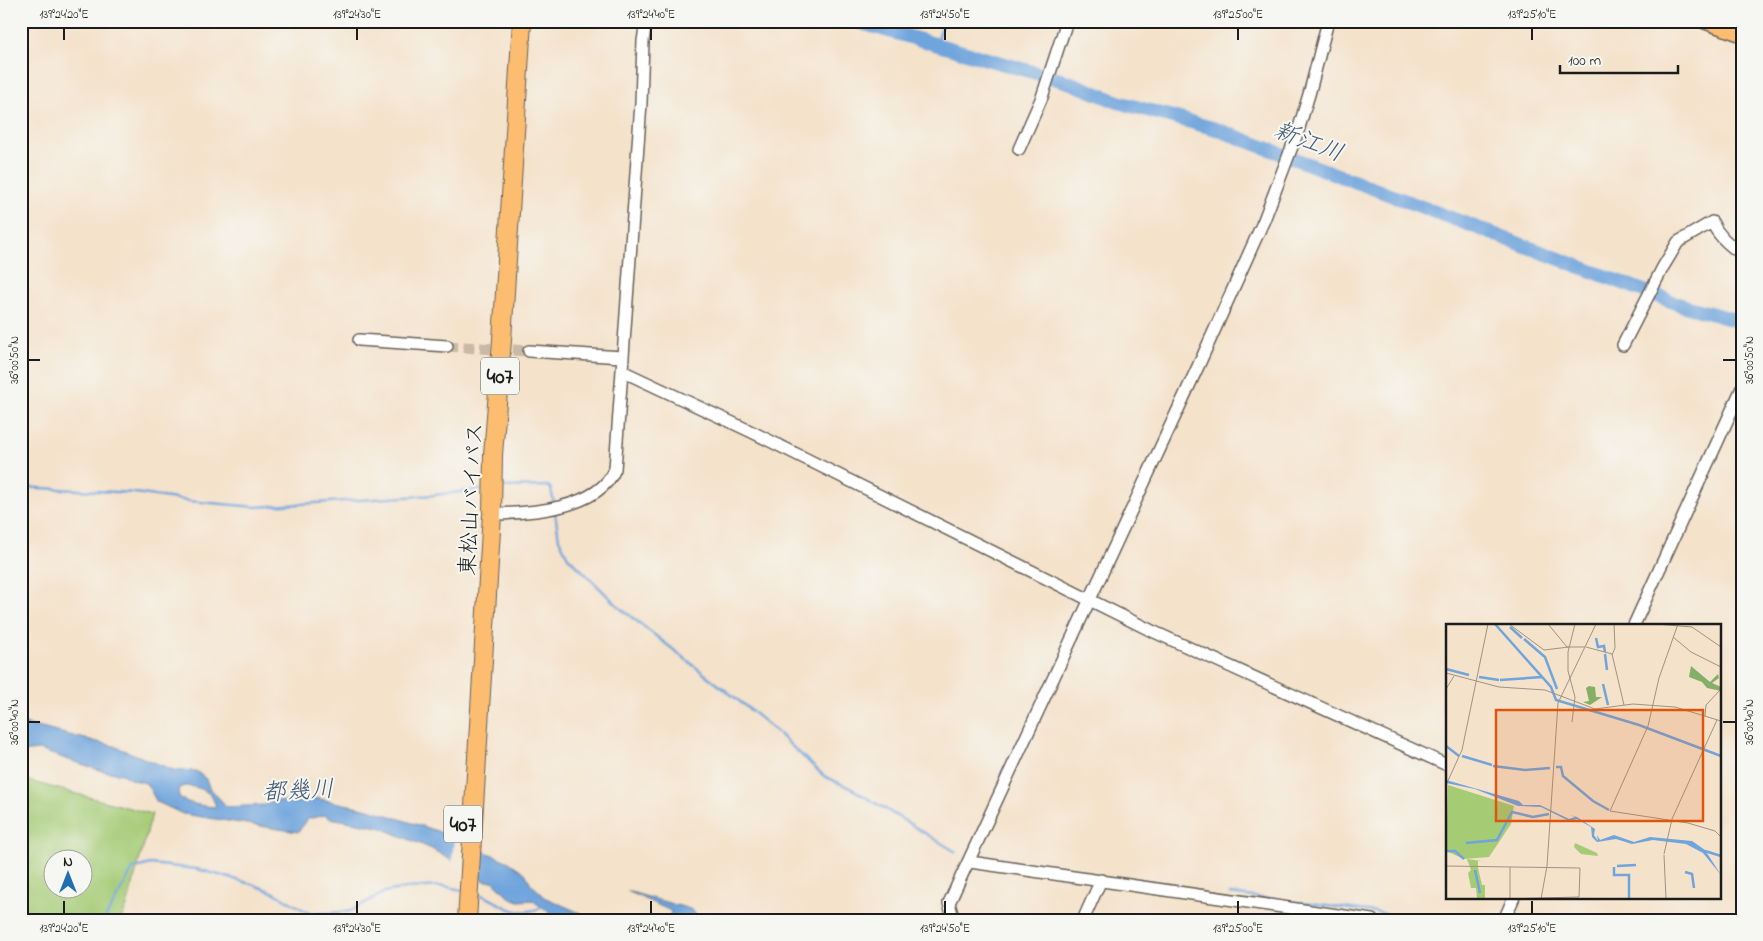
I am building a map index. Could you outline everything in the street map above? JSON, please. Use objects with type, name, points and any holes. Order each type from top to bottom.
[{"type":"highway","name":"東松山バイパス","points":[[468,920],[474,730],[512,21]]},
{"type":"highway","name":"東松山バイパス","points":[[457,920],[492,514],[493,455],[522,21]]},
{"type":"main road","points":[[1705,21],[1742,34]]},
{"type":"street","points":[[492,514],[521,513],[567,504],[593,494],[611,478],[614,470],[641,103],[643,41],[646,21]]},
{"type":"street","points":[[1019,149],[1042,97],[1067,21]]},
{"type":"street","points":[[956,920],[949,903],[970,862],[1264,220],[1296,135],[1310,91],[1328,21]]},
{"type":"street","points":[[1623,345],[1678,242],[1712,222],[1715,229],[1729,245],[1742,254]]},
{"type":"street","points":[[359,340],[447,346]]},
{"type":"street","points":[[529,351],[622,357]]},
{"type":"street","points":[[622,371],[752,432],[1150,630],[1446,765]]},
{"type":"street","points":[[1634,624],[1742,388]]},
{"type":"street","points":[[970,862],[1372,920]]},
{"type":"street","points":[[1083,920],[1101,880]]},
{"type":"street","points":[[1504,920],[1514,898]]},
{"type":"green space","points":[[21,779],[152,814],[127,906],[121,920],[21,920]]},
{"type":"water","points":[[21,723],[114,746],[173,770],[196,771],[206,779],[209,787],[227,807],[265,805],[274,800],[294,803],[315,798],[369,809],[437,831],[509,862],[525,873],[531,884],[546,898],[596,920],[559,920],[532,900],[519,901],[509,897],[493,881],[485,881],[432,849],[379,827],[330,818],[325,815],[308,819],[298,832],[183,814],[157,802],[146,783],[132,780],[122,774],[102,771],[39,750],[21,752]],"holes":[[[185,786],[201,789],[209,794],[216,807],[191,803],[178,796],[180,788]]]},
{"type":"water","points":[[627,891],[690,909],[706,920],[664,920],[670,916],[671,911]]},
{"type":"pier","points":[[454,836],[480,847],[478,880],[452,864]]},
{"type":"waterway","name":"新江川","points":[[854,21],[1071,83],[1118,102],[1216,129],[1681,305],[1742,322]]},
{"type":"waterway","points":[[937,44],[943,21]]},
{"type":"waterway","points":[[498,487],[548,486],[551,489],[554,504]]},
{"type":"waterway","points":[[21,487],[135,493],[189,501],[256,507],[434,495],[485,489]]},
{"type":"waterway","points":[[555,512],[559,539],[568,557],[620,608],[770,726],[824,776],[854,790],[956,852]]},
{"type":"waterway","points":[[104,920],[133,869],[150,864],[197,869],[252,884],[275,893],[309,913],[350,911],[385,892],[406,888],[443,886],[462,890]]},
{"type":"waterway","points":[[475,893],[508,908],[522,912],[544,906]]},
{"type":"waterway","points":[[1230,894],[1376,912],[1414,920]]},
{"type":"tunnel","points":[[447,346],[529,351]]},
{"type":"water label","name":"都幾川","points":[[298,790]]}]
